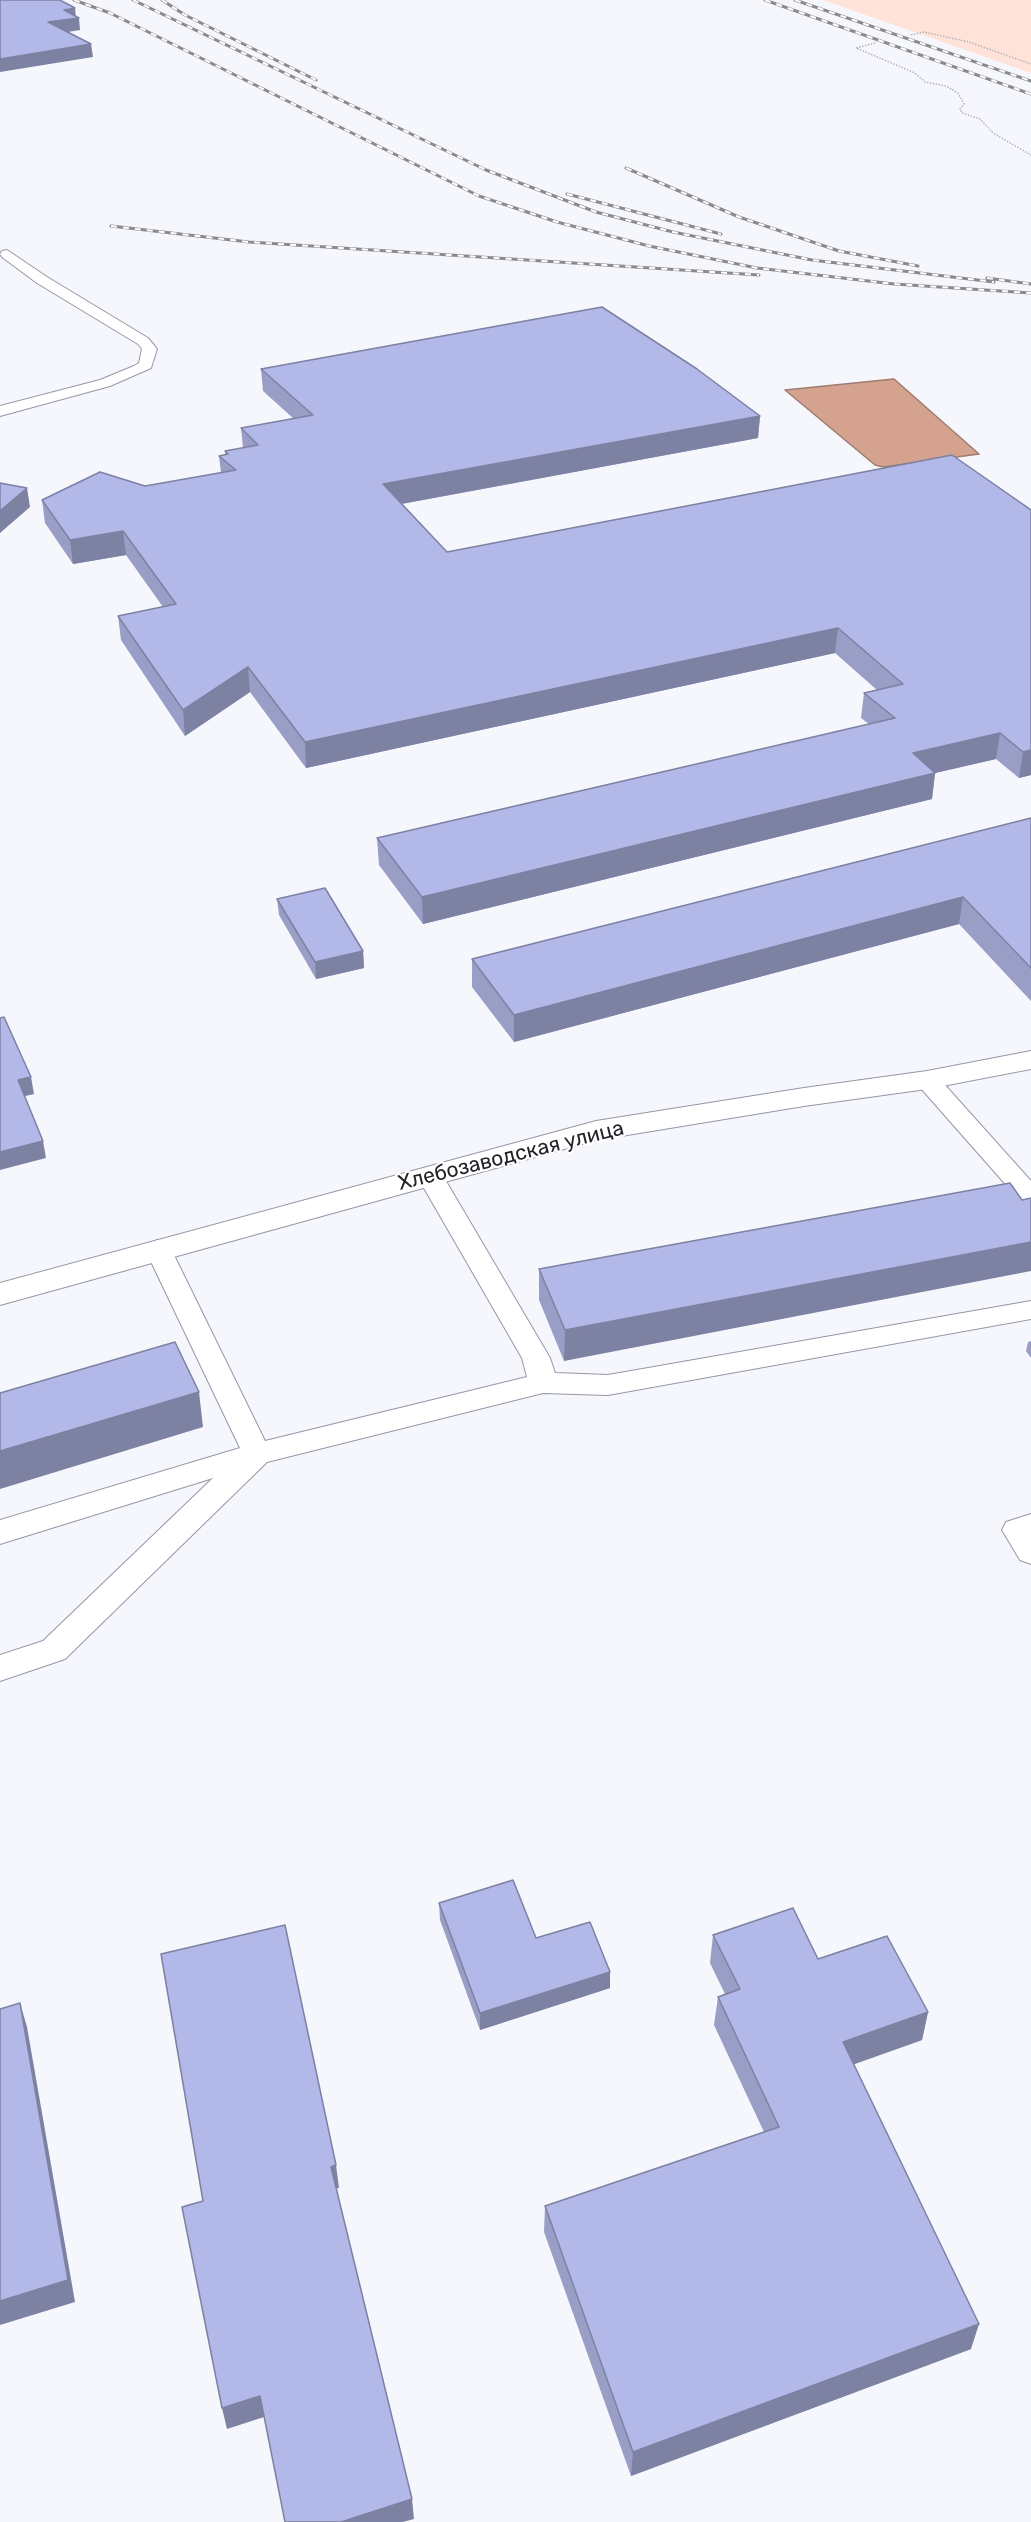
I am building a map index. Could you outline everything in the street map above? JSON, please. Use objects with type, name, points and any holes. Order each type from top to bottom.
[{"type":"street","name":"Хлебозаводская улица","points":[[0,1294],[596,1131],[804,1097],[927,1080],[1031,1060]]},
{"type":"lane","points":[[0,411],[105,383],[139,369],[146,365],[150,349],[143,341],[42,280],[7,254]]},
{"type":"lane","points":[[927,1080],[1031,1197]]},
{"type":"lane","points":[[430,1176],[536,1358],[543,1383]]},
{"type":"lane","points":[[159,1249],[257,1454]]},
{"type":"lane","points":[[0,1532],[257,1454],[543,1383],[608,1385],[1031,1310]]},
{"type":"lane","points":[[0,1668],[54,1650],[257,1454]]},
{"type":"lane","points":[[1031,1526],[1017,1530],[1031,1552]]},
{"type":"path","points":[[911,35],[924,32],[969,42],[1031,64]]},
{"type":"path","points":[[875,43],[856,48],[915,74],[925,82],[946,87],[958,93],[964,104],[960,109],[962,113],[980,119],[993,133],[1031,155]]},
{"type":"shaded area","points":[[823,0],[1031,0],[1031,73]]},
{"type":"shaded area","points":[[894,379],[979,454],[883,467],[875,465],[785,390]]},
{"type":"building","points":[[0,0],[60,0],[75,8],[64,10],[79,18],[48,22],[91,44],[0,59]]},
{"type":"building","points":[[602,307],[697,369],[760,416],[383,484],[447,552],[952,455],[1031,510],[1031,750],[1023,752],[1000,733],[913,753],[935,773],[422,897],[377,838],[895,718],[864,693],[903,684],[838,628],[305,742],[248,667],[183,710],[118,616],[176,604],[123,531],[70,540],[42,500],[100,472],[145,486],[236,470],[219,456],[228,454],[225,451],[258,445],[241,428],[313,415],[261,369]]},
{"type":"building","points":[[0,483],[27,488],[0,511]]},
{"type":"building","points":[[1031,818],[1031,968],[963,897],[514,1015],[472,959]]},
{"type":"building","points":[[325,888],[363,951],[315,962],[277,899]]},
{"type":"building","points":[[4,1017],[31,1077],[18,1080],[43,1141],[0,1152],[0,1018]]},
{"type":"building","points":[[1010,1183],[1022,1200],[1031,1198],[1031,1242],[565,1330],[539,1269]]},
{"type":"building","points":[[175,1342],[199,1392],[0,1451],[0,1393]]},
{"type":"building","points":[[513,1880],[536,1938],[590,1922],[610,1972],[480,2013],[439,1903]]},
{"type":"building","points":[[793,1908],[818,1959],[887,1936],[928,2012],[843,2042],[979,2324],[633,2452],[545,2206],[779,2127],[718,1997],[740,1989],[713,1935]]},
{"type":"building","points":[[285,1925],[336,2165],[331,2167],[412,2499],[341,2522],[285,2522],[260,2396],[222,2408],[182,2207],[203,2201],[161,1954]]},
{"type":"building","points":[[20,2003],[68,2280],[0,2301],[0,2009]]},
{"type":"railway","points":[[74,0],[110,13],[479,196],[557,222],[649,246],[757,268],[894,284],[1031,293]]},
{"type":"railway","points":[[133,0],[486,170],[596,212],[673,232],[812,260],[994,282]]},
{"type":"railway","points":[[162,0],[185,15],[316,80]]},
{"type":"railway","points":[[765,0],[1031,94]]},
{"type":"railway","points":[[795,0],[1031,81]]},
{"type":"railway","points":[[626,168],[739,217],[839,251],[918,266]]},
{"type":"railway","points":[[567,194],[721,234]]},
{"type":"railway","points":[[111,226],[249,242],[759,275]]},
{"type":"railway","points":[[987,278],[1031,284]]}]
